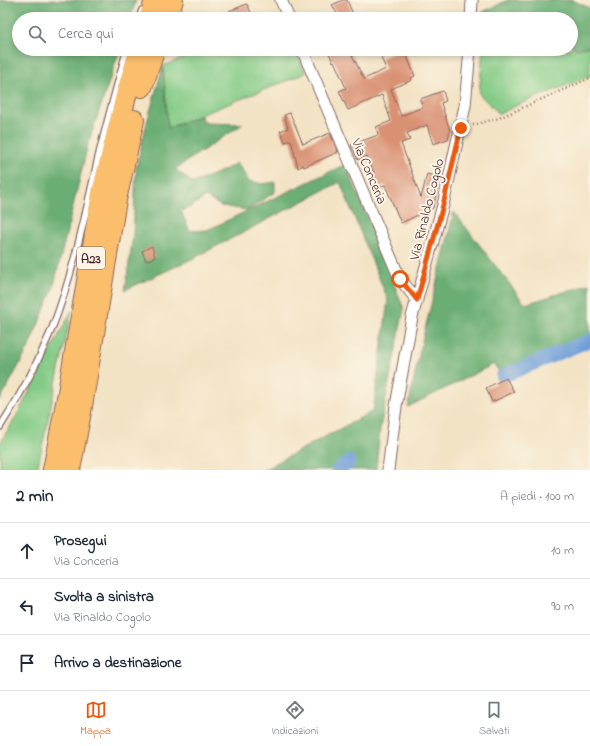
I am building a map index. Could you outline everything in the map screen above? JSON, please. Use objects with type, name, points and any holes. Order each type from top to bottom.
[{"type":"highway","points":[[168,12],[172,0]]},
{"type":"highway","name":"A23","points":[[53,470],[68,393],[102,193],[138,56]]},
{"type":"highway","name":"A23","points":[[70,470],[116,200],[141,92],[153,56]]},
{"type":"highway","points":[[77,470],[81,412]]},
{"type":"street","points":[[281,0],[287,12]]},
{"type":"street","points":[[471,12],[472,0]]},
{"type":"street","name":"Via Conceria","points":[[305,56],[400,279],[417,300]]},
{"type":"street","name":"Via Rinaldo Cogolo","points":[[388,470],[396,406],[412,317],[443,205],[461,128],[465,106],[469,56]]},
{"type":"lane","points":[[0,427],[20,395],[38,360],[51,330],[66,286],[125,56]]},
{"type":"path","points":[[461,128],[499,118],[590,78]]},
{"type":"green space","points":[[0,0],[136,0],[132,12],[12,12],[12,56],[118,56],[88,144],[53,289],[28,349],[0,400]]},
{"type":"green space","points":[[508,0],[572,0],[590,8],[590,46],[578,49],[578,12],[483,12]]},
{"type":"green space","points":[[590,46],[590,76],[522,103],[499,114],[479,94],[482,56],[578,56],[578,49]]},
{"type":"green space","points":[[188,56],[298,56],[306,73],[168,128],[163,66]]},
{"type":"green space","points":[[163,66],[168,128],[201,116],[205,123],[243,124],[175,169],[193,183],[237,163],[249,181],[262,184],[275,182],[275,192],[247,210],[221,206],[206,197],[181,211],[190,231],[207,230],[346,164],[404,309],[380,428],[376,470],[263,470],[373,411],[388,300],[340,182],[194,258],[125,290],[133,236],[136,168]]},
{"type":"green space","points":[[454,212],[525,304],[590,284],[590,336],[501,375],[494,364],[408,407],[422,341]]},
{"type":"green space","points":[[72,310],[37,470],[0,470],[0,443],[17,415]]},
{"type":"building","points":[[343,0],[347,0],[352,12],[336,12],[332,5]]},
{"type":"building","points":[[247,4],[251,12],[229,12]]},
{"type":"building","points":[[330,56],[352,56],[364,79],[386,69],[381,58],[386,56],[407,56],[415,76],[411,78],[412,80],[391,89],[401,116],[423,107],[420,99],[443,91],[446,101],[441,103],[450,131],[448,139],[433,144],[427,125],[407,133],[410,140],[401,143],[421,198],[427,174],[440,177],[433,208],[401,223],[385,185],[379,187],[367,156],[358,160],[351,145],[378,135],[376,127],[391,121],[382,95],[348,110],[339,91],[346,88],[334,61],[333,62]]},
{"type":"building","points":[[290,113],[303,144],[330,133],[338,152],[304,167],[303,165],[298,168],[291,140],[285,142],[280,131],[288,128],[284,115]]},
{"type":"building","points":[[152,246],[155,257],[146,261],[142,251]]},
{"type":"building","points":[[506,378],[514,392],[492,402],[486,388]]},
{"type":"waterway","points":[[503,376],[590,340]]},
{"type":"waterway","points":[[338,470],[349,462]]},
{"type":"route","points":[[400,279],[417,300],[443,205],[461,128]]}]
